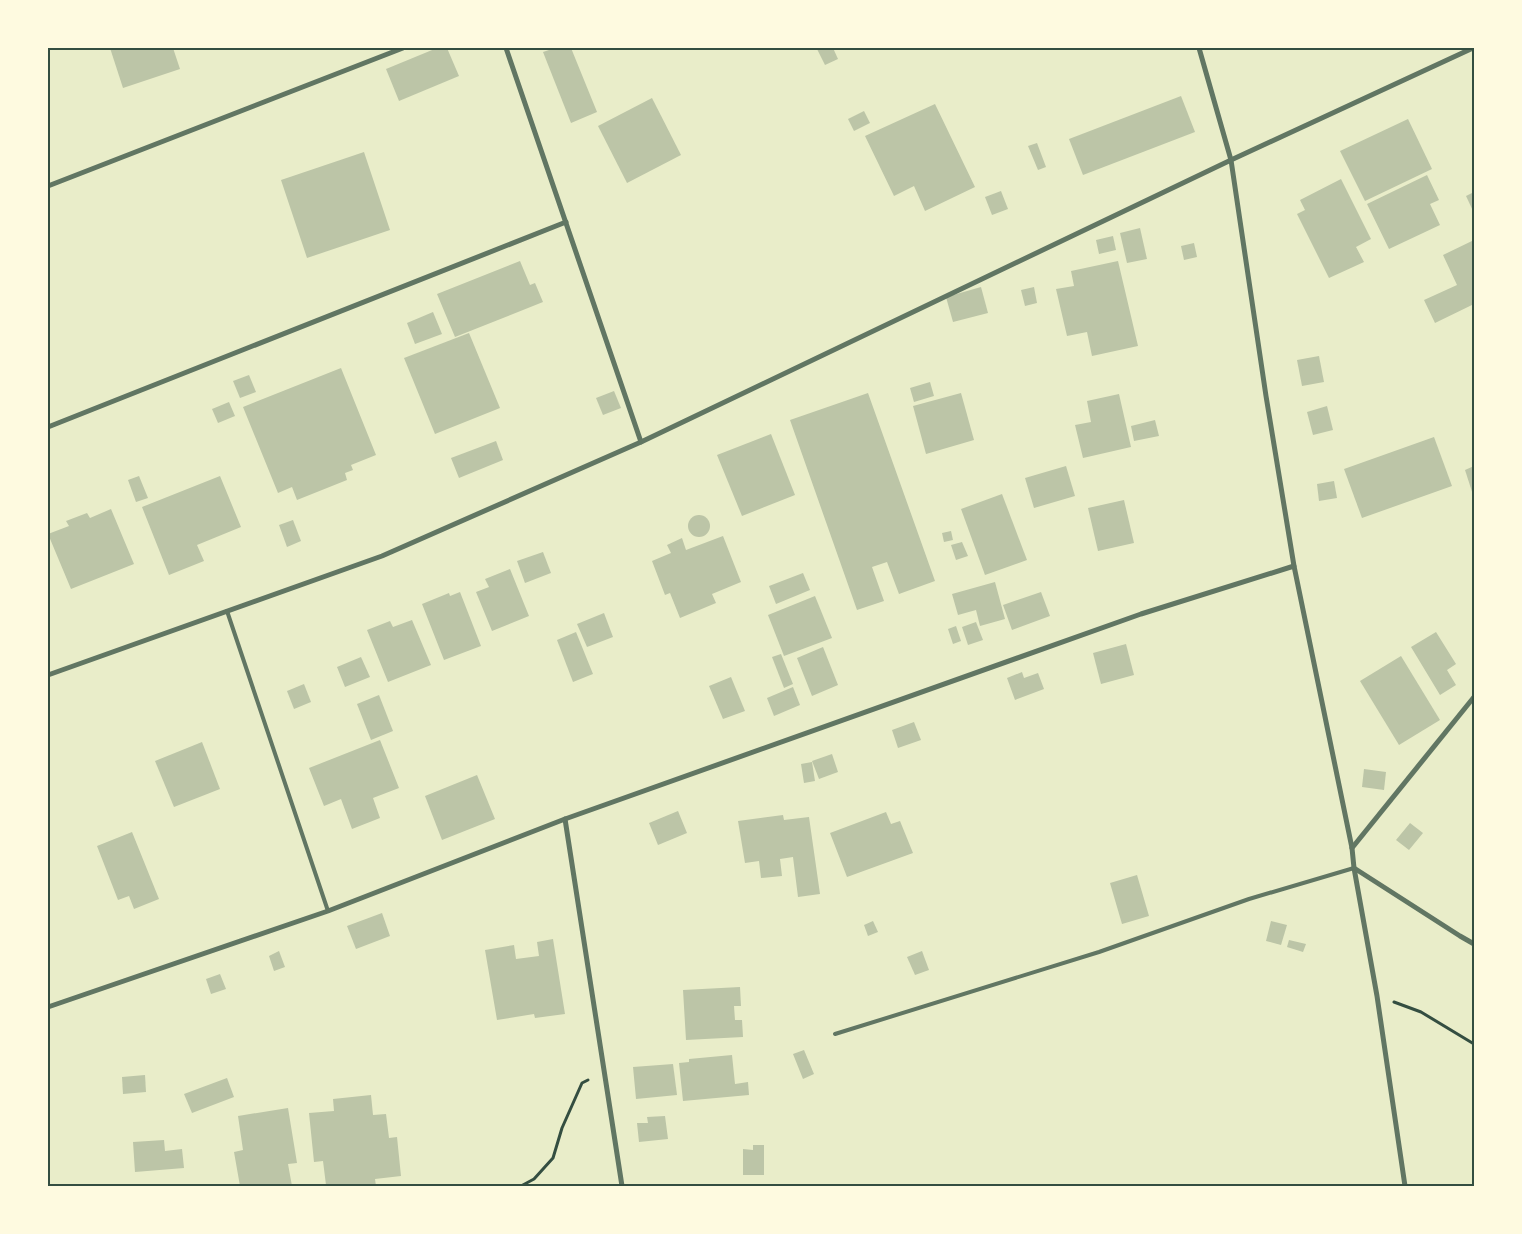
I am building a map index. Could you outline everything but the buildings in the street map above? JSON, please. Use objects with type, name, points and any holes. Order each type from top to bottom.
[{"type":"street","points":[[48,186],[404,48]]},
{"type":"street","points":[[506,48],[640,442]]},
{"type":"street","points":[[1199,48],[1231,160],[1266,396],[1294,566],[1352,848],[1377,996],[1404,1186]]},
{"type":"street","points":[[48,675],[382,556],[640,442],[1231,160],[1473,48]]},
{"type":"street","points":[[48,427],[566,222]]},
{"type":"street","points":[[48,1008],[328,911],[565,819],[1132,618],[1294,566]]},
{"type":"street","points":[[1352,848],[1474,697]]},
{"type":"street","points":[[565,819],[622,1186]]},
{"type":"street","points":[[1354,868],[1474,944]]},
{"type":"lane","points":[[227,611],[328,911]]},
{"type":"lane","points":[[835,1034],[1099,952],[1249,899],[1354,868]]},
{"type":"path","points":[[1377,996],[1421,1012],[1474,1044]]},
{"type":"path","points":[[521,1186],[534,1179],[553,1158],[562,1128],[582,1083],[604,1071]]}]
